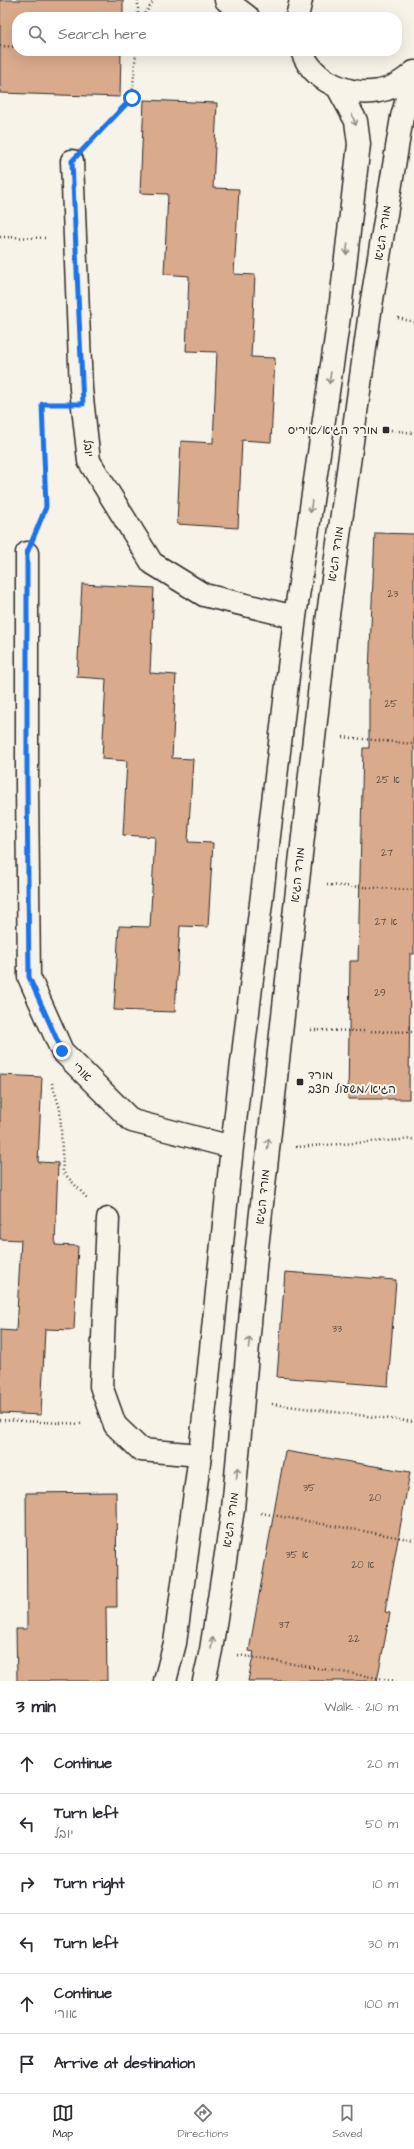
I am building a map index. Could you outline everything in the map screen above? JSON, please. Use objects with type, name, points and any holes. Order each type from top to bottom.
[{"type":"street","points":[[226,0],[242,12]]},
{"type":"street","points":[[298,12],[301,0]]},
{"type":"street","points":[[304,56],[316,72],[337,86],[356,92],[379,91],[401,83],[414,72]]},
{"type":"street","name":"מורד הגיא","points":[[204,1681],[211,1650],[233,1508],[268,1149],[313,734],[327,622],[370,312],[402,117],[414,72]]},
{"type":"street","points":[[165,1681],[175,1644],[200,1455],[232,1147],[295,617],[340,310],[359,144],[356,121],[337,86]]},
{"type":"street","name":"יובל","points":[[72,161],[83,404],[89,461],[152,563],[204,595],[295,617]]},
{"type":"street","name":"אורי","points":[[27,553],[29,977],[62,1051],[132,1121],[232,1147]]},
{"type":"street","points":[[108,1219],[102,1386],[115,1425],[141,1450],[200,1455]]},
{"type":"path","points":[[138,0],[138,12]]},
{"type":"path","points":[[146,12],[154,0]]},
{"type":"path","points":[[0,46],[12,46]]},
{"type":"path","points":[[72,161],[132,98],[136,56]]},
{"type":"path","points":[[0,237],[75,239]]},
{"type":"path","points":[[27,553],[46,507],[42,404],[83,404]]},
{"type":"path","points":[[313,734],[414,744]]},
{"type":"path","points":[[297,883],[414,890]]},
{"type":"path","points":[[282,1029],[414,1032]]},
{"type":"path","points":[[51,1079],[60,1109],[63,1172],[108,1219]]},
{"type":"path","points":[[268,1149],[414,1139]]},
{"type":"path","points":[[244,1401],[414,1422]]},
{"type":"path","points":[[0,1420],[115,1425]]},
{"type":"path","points":[[233,1508],[414,1540]]},
{"type":"path","points":[[211,1650],[396,1681]]},
{"type":"building","points":[[0,0],[123,0],[123,12],[12,12],[12,56],[121,56],[120,97],[0,93]]},
{"type":"building","points":[[144,100],[217,103],[213,188],[239,189],[234,274],[255,275],[251,357],[275,358],[271,442],[242,440],[238,528],[177,524],[181,441],[213,443],[217,352],[186,351],[189,276],[164,274],[168,194],[140,193]]},
{"type":"building","points":[[375,533],[414,534],[414,954],[410,954],[409,1099],[348,1099],[350,961],[358,961],[363,748],[369,748],[369,672]]},
{"type":"building","points":[[82,584],[154,588],[150,673],[176,675],[172,758],[193,759],[188,842],[213,843],[208,927],[180,926],[175,1012],[114,1010],[119,926],[150,927],[155,837],[123,835],[127,761],[102,759],[106,679],[77,677]]},
{"type":"building","points":[[0,1075],[42,1077],[38,1162],[58,1163],[55,1245],[78,1246],[74,1330],[45,1329],[41,1415],[0,1413],[0,1330],[16,1331],[21,1240],[0,1239]]},
{"type":"building","points":[[285,1272],[396,1280],[388,1386],[277,1377]]},
{"type":"building","points":[[285,1451],[410,1472],[385,1612],[390,1613],[377,1681],[248,1681],[254,1652],[249,1651]]},
{"type":"building","points":[[116,1492],[117,1607],[106,1607],[107,1681],[17,1681],[16,1629],[27,1629],[26,1493]]},
{"type":"place","name":"מורד הגיא/איריס","points":[[386,430]]},
{"type":"place","name":"מורד הגיא/משעול חצב","points":[[300,1082]]},
{"type":"route","points":[[62,1051],[29,977],[27,553],[46,507],[42,404],[83,404],[72,161],[132,98]]}]
